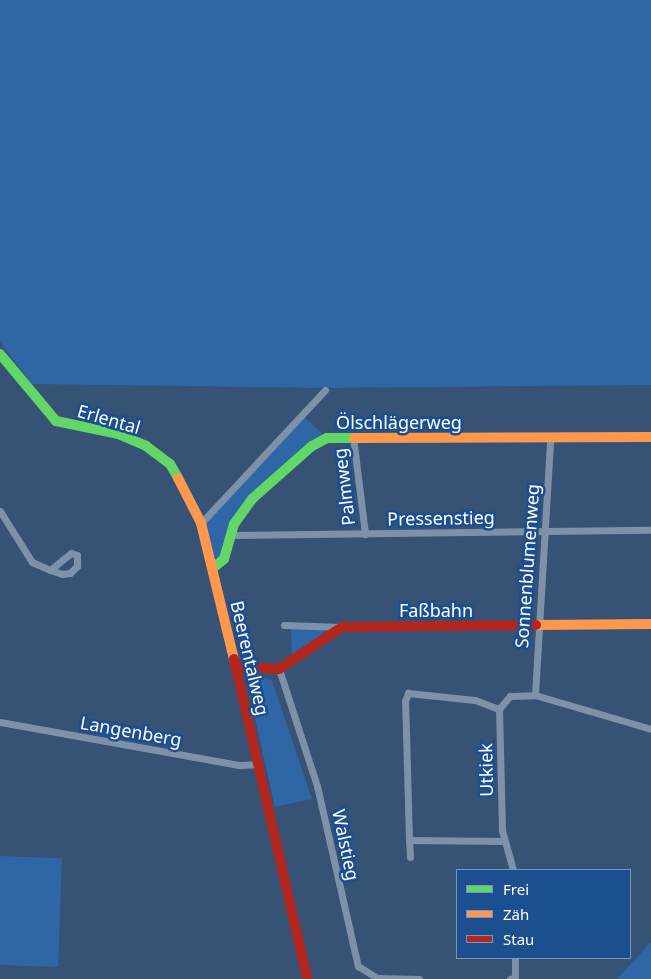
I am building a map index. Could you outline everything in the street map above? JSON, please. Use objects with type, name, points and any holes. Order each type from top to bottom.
[{"type":"street","name":"Erlental","points":[[0,354],[56,421],[118,434],[146,446],[170,464],[200,522]]},
{"type":"street","points":[[200,522],[325,390]]},
{"type":"street","name":"Palmweg","points":[[353,437],[365,534]]},
{"type":"street","name":"Ölschlägerweg","points":[[213,568],[224,559],[230,535],[240,514],[252,499],[312,446],[327,438],[550,439],[651,437]]},
{"type":"street","name":"Sonnenblumenweg","points":[[535,695],[537,625],[550,439]]},
{"type":"street","points":[[0,511],[32,562],[50,570]]},
{"type":"street","name":"Beerentalweg","points":[[200,522],[213,568],[307,979]]},
{"type":"street","name":"Pressenstieg","points":[[230,535],[651,530]]},
{"type":"street","name":"Faßbahn","points":[[342,627],[651,624]]},
{"type":"street","points":[[284,625],[342,627]]},
{"type":"street","points":[[235,667],[279,669],[342,627]]},
{"type":"street","name":"Walstieg","points":[[279,669],[317,786],[358,966],[377,978],[419,979]]},
{"type":"street","points":[[410,857],[404,701],[408,693],[475,700],[500,709],[510,696],[535,695],[651,729]]},
{"type":"street","name":"Utkiek","points":[[500,709],[503,840],[513,869]]},
{"type":"street","name":"Langenberg","points":[[0,722],[240,765],[258,764]]},
{"type":"street","points":[[409,840],[503,840]]},
{"type":"street","points":[[513,978],[515,959]]},
{"type":"shaded area","points":[[0,0],[651,0],[651,385],[321,388],[32,384],[0,342]]},
{"type":"shaded area","points":[[302,415],[327,438],[240,514],[224,559],[214,557],[201,523]]},
{"type":"shaded area","points":[[291,625],[324,626],[323,638],[292,662]]},
{"type":"shaded area","points":[[262,676],[272,681],[312,799],[275,807],[246,678]]},
{"type":"shaded area","points":[[0,856],[62,858],[58,967],[0,965]]},
{"type":"shaded area","points":[[651,942],[651,979],[617,979]]},
{"type":"traffic: fast","points":[[0,354],[56,421],[118,434],[146,446],[170,464],[178,478]]},
{"type":"traffic: fast","points":[[213,568],[224,559],[234,524],[252,499],[312,446],[327,438],[354,438]]},
{"type":"traffic: slow","points":[[354,438],[651,437]]},
{"type":"traffic: slow","points":[[178,478],[201,523],[234,659]]},
{"type":"traffic: slow","points":[[536,625],[651,624]]},
{"type":"traffic: jam","points":[[235,667],[279,669],[342,627],[536,625]]},
{"type":"traffic: jam","points":[[234,659],[307,979]]}]
